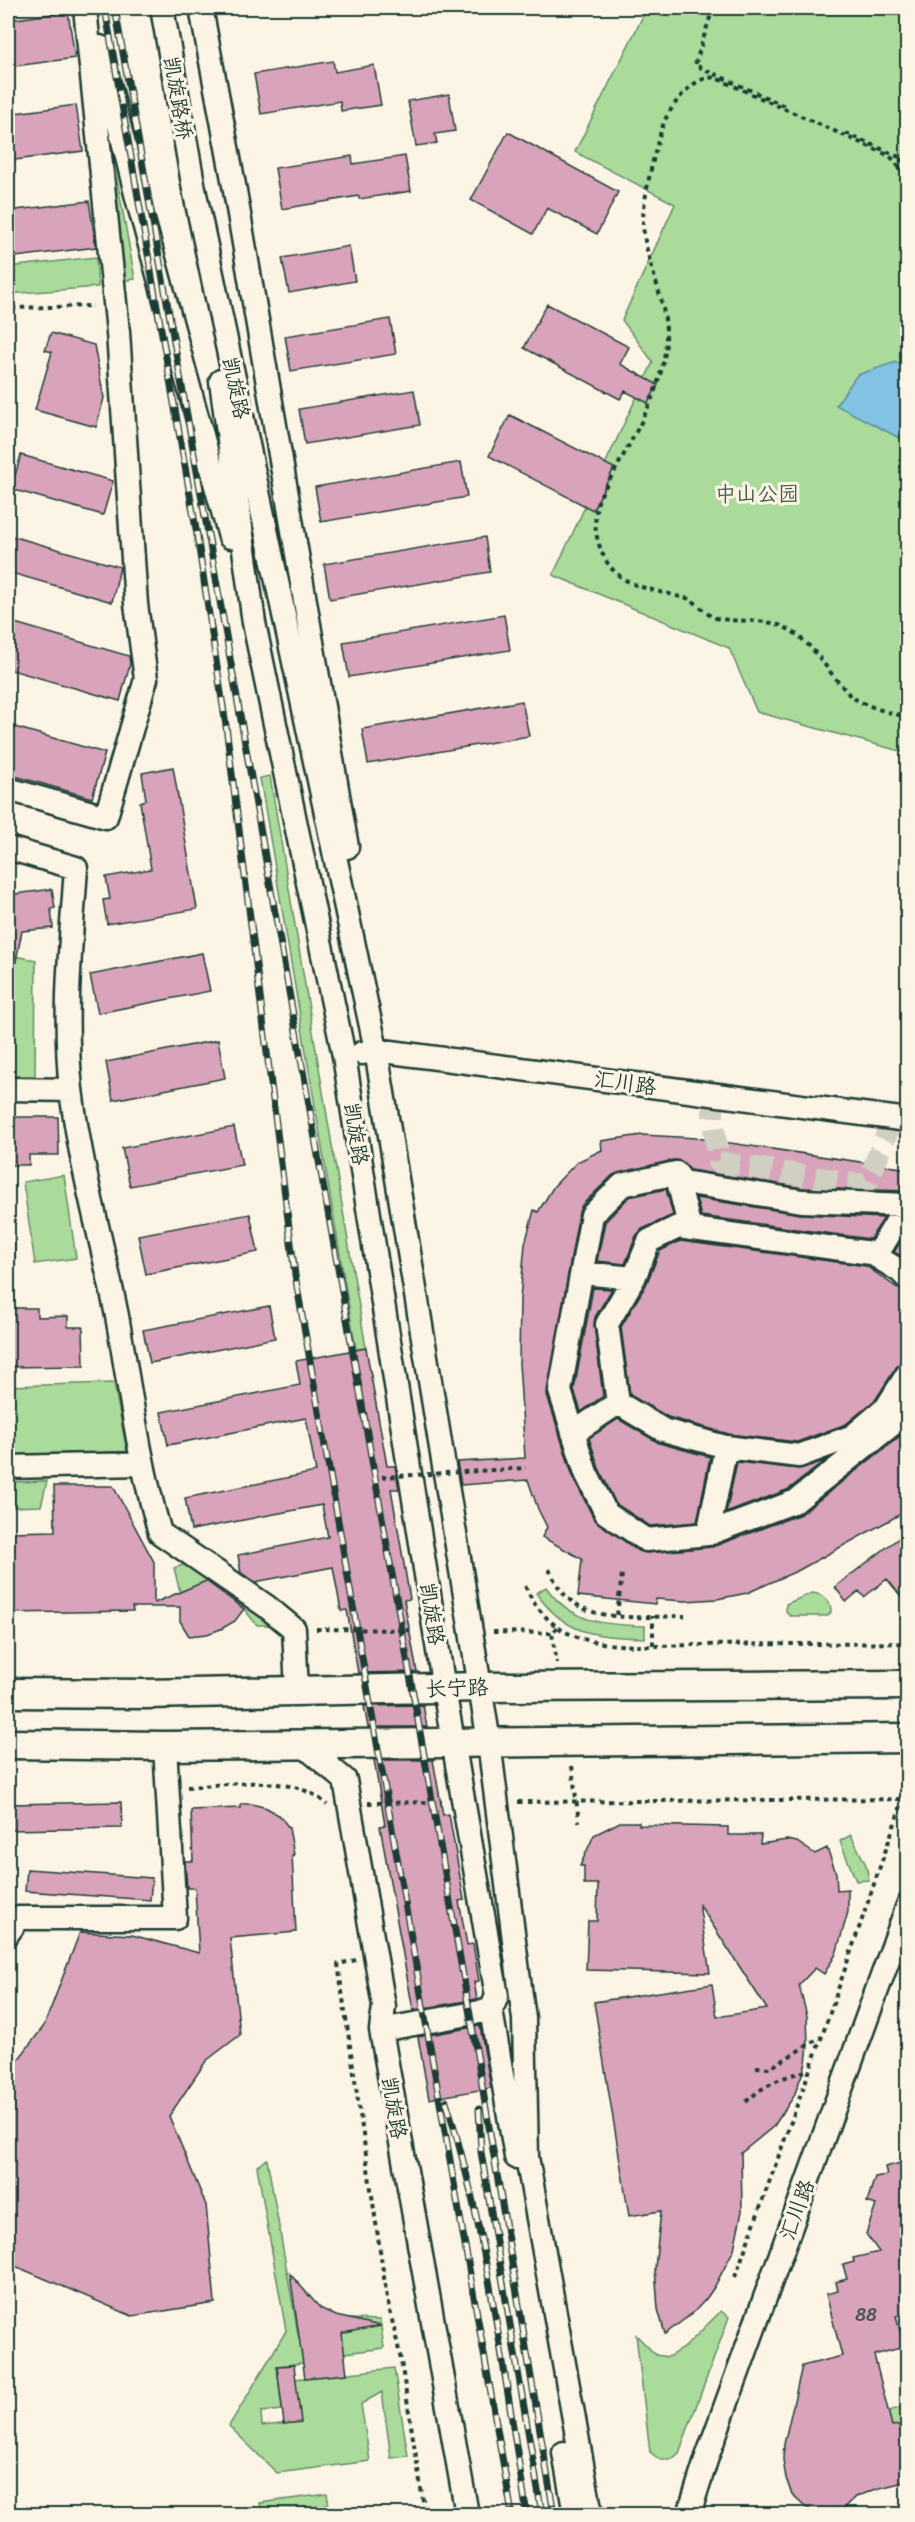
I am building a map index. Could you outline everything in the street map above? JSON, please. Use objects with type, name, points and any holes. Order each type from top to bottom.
[{"type":"main road","name":"长宁路","points":[[8,1693],[146,1694],[481,1687],[908,1685]]},
{"type":"main road","points":[[8,1744],[165,1746],[908,1738]]},
{"type":"street","points":[[8,789],[106,817],[146,679],[136,604],[118,332],[84,8]]},
{"type":"street","name":"凯旋路","points":[[91,8],[136,198],[254,623],[344,1056],[444,1689],[497,1996],[491,2010],[575,2514]]},
{"type":"street","name":"凯旋路桥","points":[[162,8],[194,189]]},
{"type":"street","name":"凯旋路","points":[[201,8],[236,197],[361,926],[368,1015]]},
{"type":"street","name":"凯旋路","points":[[194,189],[254,623]]},
{"type":"street","name":"凯旋路","points":[[194,189],[376,1050],[489,1742],[524,2019],[527,2157],[591,2514]]},
{"type":"street","points":[[8,848],[76,868],[66,1010],[71,1090],[78,1139],[114,1303],[142,1464],[160,1533],[266,1606],[294,1629],[297,1691]]},
{"type":"street","name":"汇川路","points":[[344,1056],[376,1050],[908,1120]]},
{"type":"street","points":[[8,1089],[71,1090]]},
{"type":"street","points":[[676,1173],[683,1182],[802,1201],[907,1205],[876,1256]]},
{"type":"street","points":[[676,1173],[690,1229]]},
{"type":"street","points":[[676,1173],[622,1185],[592,1215],[560,1391],[586,1473],[606,1513],[646,1540],[708,1534],[796,1501],[908,1412]]},
{"type":"street","points":[[618,1404],[607,1324],[634,1278],[649,1241],[678,1227],[871,1253],[900,1271],[908,1280]]},
{"type":"street","points":[[582,1273],[634,1278]]},
{"type":"street","points":[[618,1404],[663,1430],[726,1447],[799,1456],[853,1436],[886,1408],[908,1373]]},
{"type":"street","points":[[573,1432],[618,1404]]},
{"type":"street","points":[[708,1534],[726,1447]]},
{"type":"street","points":[[8,1467],[142,1464]]},
{"type":"street","name":"凯旋路","points":[[302,1744],[345,1780],[339,1806],[384,2006],[381,2030],[467,2514]]},
{"type":"street","points":[[8,1933],[19,1918],[175,1918],[165,1746]]},
{"type":"street","name":"汇川路","points":[[689,2514],[707,2457],[908,1905]]},
{"type":"street","points":[[381,2030],[491,2010]]},
{"type":"path","points":[[713,8],[695,65],[908,161]]},
{"type":"path","points":[[714,74],[700,79],[683,94],[666,117],[657,143],[644,206],[643,224],[646,246],[663,305],[666,332],[661,366],[648,409],[597,503],[594,528],[602,552],[614,574],[636,585],[690,600],[714,618],[752,620],[780,625],[809,642],[825,667],[851,697],[892,714],[908,717]]},
{"type":"path","points":[[708,76],[890,156],[899,167],[908,185]]},
{"type":"path","points":[[899,167],[902,158]]},
{"type":"path","points":[[8,344],[12,308],[93,306]]},
{"type":"path","points":[[382,1477],[526,1468]]},
{"type":"path","points":[[549,1569],[563,1593],[574,1603],[590,1610],[617,1615],[685,1616]]},
{"type":"path","points":[[617,1615],[622,1575]]},
{"type":"path","points":[[525,1586],[543,1615],[556,1627],[578,1637],[598,1642],[653,1645],[908,1643]]},
{"type":"path","points":[[653,1616],[653,1645]]},
{"type":"path","points":[[554,1642],[552,1633],[556,1627]]},
{"type":"path","points":[[543,1632],[552,1633]]},
{"type":"path","points":[[167,1788],[281,1784],[309,1792],[325,1803],[339,1806],[465,1802]]},
{"type":"path","points":[[735,2277],[822,2037],[908,1785]]},
{"type":"path","points":[[495,1802],[905,1799]]},
{"type":"path","points":[[576,1802],[579,1822]]},
{"type":"path","points":[[325,1803],[339,1806]]},
{"type":"path","points":[[363,1959],[338,1964],[387,2298],[400,2355],[425,2514]]},
{"type":"path","points":[[756,2067],[770,2068],[822,2037]]},
{"type":"path","points":[[746,2102],[760,2089],[784,2076],[810,2070]]},
{"type":"green space","name":"中山公园","points":[[647,8],[907,8],[907,753],[757,712],[729,648],[553,575],[653,362],[622,320],[675,204],[575,152]]},
{"type":"green space","points":[[98,74],[135,279],[120,281]]},
{"type":"green space","points":[[96,257],[98,287],[8,294],[8,267]]},
{"type":"green space","points":[[270,776],[366,1348],[356,1350],[260,778]]},
{"type":"green space","points":[[8,955],[36,960],[35,1076],[8,1076]]},
{"type":"green space","points":[[64,1175],[76,1258],[35,1264],[23,1182]]},
{"type":"green space","points":[[8,1234],[15,1234],[15,1285],[8,1285]]},
{"type":"green space","points":[[114,1383],[127,1452],[8,1455],[8,1386]]},
{"type":"green space","points":[[47,1481],[41,1506],[14,1507],[13,1482]]},
{"type":"green space","points":[[192,1562],[273,1625],[257,1625],[244,1609],[209,1580],[180,1592],[174,1568]]},
{"type":"green space","points":[[546,1587],[566,1608],[590,1620],[616,1625],[645,1626],[645,1638],[597,1634],[571,1626],[559,1618],[536,1593]]},
{"type":"green space","points":[[812,1593],[823,1596],[828,1601],[831,1612],[828,1616],[790,1616],[786,1611],[786,1604]]},
{"type":"green space","points":[[851,1835],[866,1865],[869,1880],[856,1881],[840,1841]]},
{"type":"green space","points":[[267,2159],[299,2339],[352,2332],[351,2319],[380,2320],[384,2348],[345,2353],[345,2358],[277,2366],[282,2410],[261,2412],[262,2426],[300,2422],[295,2379],[394,2368],[408,2456],[391,2458],[382,2392],[361,2404],[370,2461],[277,2473],[229,2426],[286,2331],[257,2166]]},
{"type":"green space","points":[[721,2311],[729,2317],[679,2453],[672,2459],[659,2459],[650,2452],[636,2335],[656,2355],[668,2357],[685,2347]]},
{"type":"green space","points":[[907,2406],[907,2444],[904,2445],[889,2427],[885,2412]]},
{"type":"green space","points":[[327,2494],[329,2505],[262,2514],[260,2503]]},
{"type":"water","points":[[896,362],[907,371],[907,442],[836,405],[857,375]]},
{"type":"building","points":[[68,12],[75,58],[8,67],[8,20]]},
{"type":"building","points":[[333,61],[335,72],[374,65],[381,105],[341,111],[340,101],[261,114],[254,74]]},
{"type":"building","points":[[449,94],[455,131],[435,134],[437,143],[416,146],[408,101]]},
{"type":"building","points":[[76,105],[83,151],[8,161],[8,114]]},
{"type":"building","points":[[508,132],[618,192],[597,234],[547,208],[533,234],[471,200]]},
{"type":"building","points":[[352,156],[353,164],[405,156],[411,191],[359,199],[359,196],[282,209],[275,168]]},
{"type":"building","points":[[89,201],[96,247],[8,258],[8,211]]},
{"type":"building","points":[[349,246],[355,281],[289,293],[282,258]]},
{"type":"building","points":[[547,304],[629,347],[620,364],[658,385],[648,403],[625,391],[620,399],[524,348]]},
{"type":"building","points":[[390,319],[396,354],[291,371],[285,336]]},
{"type":"building","points":[[51,333],[94,345],[104,398],[96,427],[35,410],[52,352],[45,350]]},
{"type":"building","points":[[414,390],[420,425],[305,444],[299,409]]},
{"type":"building","points":[[510,415],[614,468],[593,510],[489,456]]},
{"type":"building","points":[[21,455],[113,481],[103,515],[11,489]]},
{"type":"building","points":[[461,462],[467,497],[321,522],[315,487]]},
{"type":"building","points":[[8,535],[120,567],[112,602],[8,572]]},
{"type":"building","points":[[485,537],[490,572],[330,599],[324,564]]},
{"type":"building","points":[[504,615],[510,650],[349,677],[343,642]]},
{"type":"building","points":[[8,621],[129,656],[130,664],[120,701],[8,669]]},
{"type":"building","points":[[522,701],[529,736],[368,764],[362,729]]},
{"type":"building","points":[[8,725],[105,753],[92,798],[8,774]]},
{"type":"building","points":[[173,767],[197,909],[107,924],[103,900],[110,899],[106,877],[151,869],[140,802],[146,800],[142,773]]},
{"type":"building","points":[[52,889],[55,908],[51,909],[53,928],[22,931],[15,966],[8,965],[8,895]]},
{"type":"building","points":[[202,953],[210,991],[98,1013],[90,975]]},
{"type":"building","points":[[218,1040],[225,1078],[113,1100],[106,1062]]},
{"type":"building","points":[[8,1117],[58,1117],[59,1155],[29,1155],[29,1165],[8,1165]]},
{"type":"building","points":[[234,1127],[242,1165],[130,1186],[122,1148]]},
{"type":"building","points":[[642,1135],[696,1138],[908,1169],[908,1191],[803,1188],[690,1170],[681,1161],[673,1160],[613,1175],[582,1205],[547,1395],[573,1477],[594,1519],[638,1551],[647,1553],[712,1547],[801,1514],[908,1430],[908,1510],[799,1570],[747,1593],[717,1599],[685,1601],[656,1599],[655,1604],[578,1596],[582,1559],[542,1537],[547,1527],[528,1480],[461,1485],[457,1462],[525,1458],[519,1363],[520,1299],[525,1244],[534,1210],[538,1212],[554,1186],[577,1162],[602,1150],[601,1141]]},
{"type":"building","points":[[666,1189],[673,1215],[642,1229],[636,1236],[625,1264],[597,1261],[605,1222],[629,1197]]},
{"type":"building","points":[[696,1198],[800,1214],[884,1218],[870,1239],[701,1216]]},
{"type":"building","points":[[250,1214],[258,1252],[146,1274],[138,1235]]},
{"type":"building","points":[[908,1230],[908,1260],[894,1252]]},
{"type":"building","points":[[680,1241],[866,1266],[899,1289],[908,1292],[908,1360],[897,1366],[876,1399],[846,1424],[797,1442],[729,1434],[668,1417],[630,1395],[621,1327],[646,1285],[660,1251]]},
{"type":"building","points":[[593,1288],[612,1289],[595,1317],[594,1325],[603,1396],[581,1412],[574,1390]]},
{"type":"building","points":[[269,1306],[275,1338],[150,1363],[143,1330]]},
{"type":"building","points":[[8,1308],[37,1308],[37,1317],[68,1316],[68,1327],[83,1327],[84,1366],[8,1367]]},
{"type":"building","points":[[366,1348],[387,1466],[395,1466],[399,1489],[391,1489],[410,1599],[404,1600],[417,1672],[358,1673],[347,1610],[341,1611],[333,1567],[255,1582],[241,1573],[238,1555],[328,1537],[322,1505],[191,1530],[185,1498],[316,1472],[306,1418],[168,1445],[161,1412],[300,1385],[296,1361]]},
{"type":"building","points":[[618,1419],[659,1443],[710,1457],[697,1522],[650,1526],[616,1504],[599,1468],[589,1438]]},
{"type":"building","points":[[825,1461],[789,1489],[726,1513],[737,1462],[798,1469]]},
{"type":"building","points":[[54,1486],[113,1486],[154,1562],[154,1603],[206,1581],[244,1609],[235,1621],[221,1629],[207,1634],[189,1636],[180,1621],[180,1607],[132,1607],[133,1611],[8,1613],[9,1532],[55,1531]]},
{"type":"building","points":[[908,1531],[908,1605],[887,1579],[864,1597],[859,1591],[846,1602],[835,1587]]},
{"type":"building","points":[[423,1705],[427,1727],[368,1727],[364,1706]]},
{"type":"building","points":[[374,1760],[433,1760],[443,1815],[449,1814],[464,1900],[459,1901],[467,1945],[473,1944],[479,1981],[474,1982],[477,1999],[413,2010],[380,1826],[385,1825]]},
{"type":"building","points":[[121,1802],[122,1828],[8,1830],[8,1804]]},
{"type":"building","points":[[241,1804],[267,1808],[280,1816],[289,1828],[294,1855],[292,1855],[296,1932],[230,1938],[240,2035],[206,2061],[169,2116],[206,2205],[215,2303],[132,2316],[8,2263],[8,2073],[44,2026],[80,1932],[132,1935],[199,1953],[195,1888],[187,1888],[185,1861],[193,1861],[191,1810],[241,1808]]},
{"type":"building","points":[[620,1822],[639,1822],[639,1825],[728,1827],[728,1835],[761,1835],[760,1844],[787,1840],[797,1842],[815,1854],[827,1848],[836,1873],[837,1890],[848,1889],[848,1912],[836,1954],[824,1974],[815,1968],[799,1985],[807,2016],[808,2045],[806,2063],[794,2096],[774,2126],[741,2153],[742,2211],[734,2249],[706,2299],[694,2312],[665,2334],[658,2309],[655,2268],[661,2211],[629,2216],[594,2002],[712,1984],[717,2017],[767,2009],[699,1904],[710,1973],[586,1970],[588,1921],[597,1921],[598,1884],[584,1884],[584,1866],[580,1866],[594,1835]]},
{"type":"building","points":[[27,1869],[152,1878],[150,1900],[25,1891]]},
{"type":"building","points":[[480,2026],[491,2088],[429,2099],[418,2037]]},
{"type":"building","points":[[908,2161],[908,2313],[896,2316],[904,2347],[874,2355],[892,2426],[899,2425],[908,2456],[908,2481],[856,2497],[838,2514],[819,2514],[805,2507],[792,2495],[783,2460],[784,2444],[802,2366],[842,2356],[826,2294],[838,2291],[836,2282],[847,2279],[843,2265],[854,2262],[853,2258],[879,2252],[866,2234],[876,2205],[867,2202],[875,2177],[887,2175],[885,2167]]},
{"type":"building","points":[[290,2274],[320,2308],[336,2316],[381,2326],[342,2333],[347,2374],[305,2378]]},
{"type":"building","points":[[294,2365],[301,2422],[284,2424],[277,2366]]},
{"type":"tunnel","points":[[713,1095],[713,1122],[719,1162],[862,1185],[868,1181],[893,1118]]},
{"type":"railway","points":[[105,8],[197,535],[226,726],[295,1275],[512,2514]]},
{"type":"railway","points":[[115,8],[475,2043],[554,2514]]},
{"type":"railway","points":[[446,2101],[461,2151],[484,2254],[527,2514]]},
{"type":"railway","points":[[479,2109],[481,2152],[542,2514]]}]
